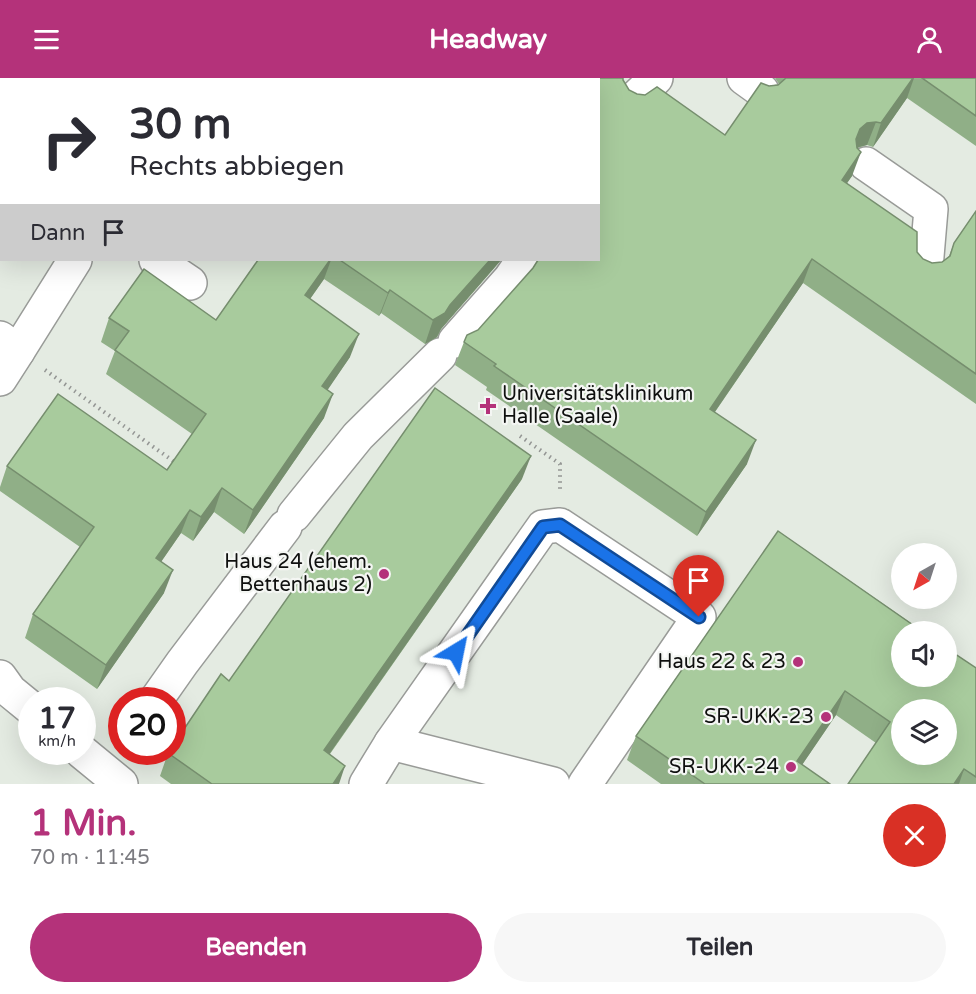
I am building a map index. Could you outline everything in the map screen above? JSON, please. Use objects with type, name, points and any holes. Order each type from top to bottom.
[{"type":"lane","points":[[866,164],[931,209],[926,268]]},
{"type":"lane","points":[[0,379],[9,345],[74,261]]},
{"type":"lane","points":[[157,261],[190,284]]},
{"type":"lane","points":[[165,687],[290,521],[358,436],[447,348],[510,279],[522,261]]},
{"type":"lane","points":[[366,784],[391,743],[543,527],[560,525],[699,617],[585,784]]},
{"type":"lane","points":[[0,677],[18,698]]},
{"type":"lane","points":[[391,743],[553,784]]},
{"type":"lane","points":[[96,759],[117,769]]},
{"type":"path","points":[[9,345],[179,465]]},
{"type":"path","points":[[520,436],[560,464],[560,525]]},
{"type":"shaded area","name":"Universitätsklinikum Halle (Saale)","points":[[600,78],[976,78],[976,784],[0,784],[0,261],[600,261]]},
{"type":"building","points":[[600,78],[623,78],[629,90],[637,94],[645,95],[657,87],[725,135],[761,83],[769,86],[778,85],[786,78],[913,78],[881,123],[867,123],[860,129],[856,139],[857,148],[861,152],[842,180],[917,232],[917,252],[923,259],[932,263],[942,262],[950,256],[954,243],[976,211],[976,374],[812,259],[710,409],[756,440],[706,512],[494,366],[496,364],[464,342],[467,335],[478,330],[537,261],[600,261]]},
{"type":"building","points":[[922,78],[976,78],[976,116]]},
{"type":"building","points":[[257,261],[329,261],[305,295],[359,334],[322,386],[333,394],[253,510],[222,488],[201,517],[190,510],[156,558],[173,570],[106,665],[33,614],[94,527],[7,466],[58,394],[167,470],[206,414],[115,350],[129,331],[109,318],[144,269],[216,320]]},
{"type":"building","points":[[341,261],[489,261],[445,313],[433,320],[390,290],[388,293]]},
{"type":"building","name":"Haus 24 (ehem. Bettenhaus 2)","points":[[435,388],[531,456],[324,750],[345,766],[333,784],[212,784],[185,765],[186,726],[221,674],[229,681]]},
{"type":"building","name":"Haus 22 & 23","points":[[778,531],[907,621],[891,621],[891,687],[957,687],[957,655],[976,668],[976,777],[964,769],[954,784],[848,784],[890,722],[845,691],[797,761],[830,784],[705,784],[636,736]]},
{"type":"place","name":"Universitätsklinikum Halle (Saale)","points":[[488,406]]},
{"type":"place","name":"Haus 24 (ehem. Bettenhaus 2)","points":[[384,574]]},
{"type":"place","name":"Haus 22 & 23","points":[[798,662]]},
{"type":"place","name":"SR-UKK-23","points":[[826,717]]},
{"type":"place","name":"SR-UKK-24","points":[[791,767]]},
{"type":"route","points":[[456,652],[543,527],[560,525],[699,617]]}]
